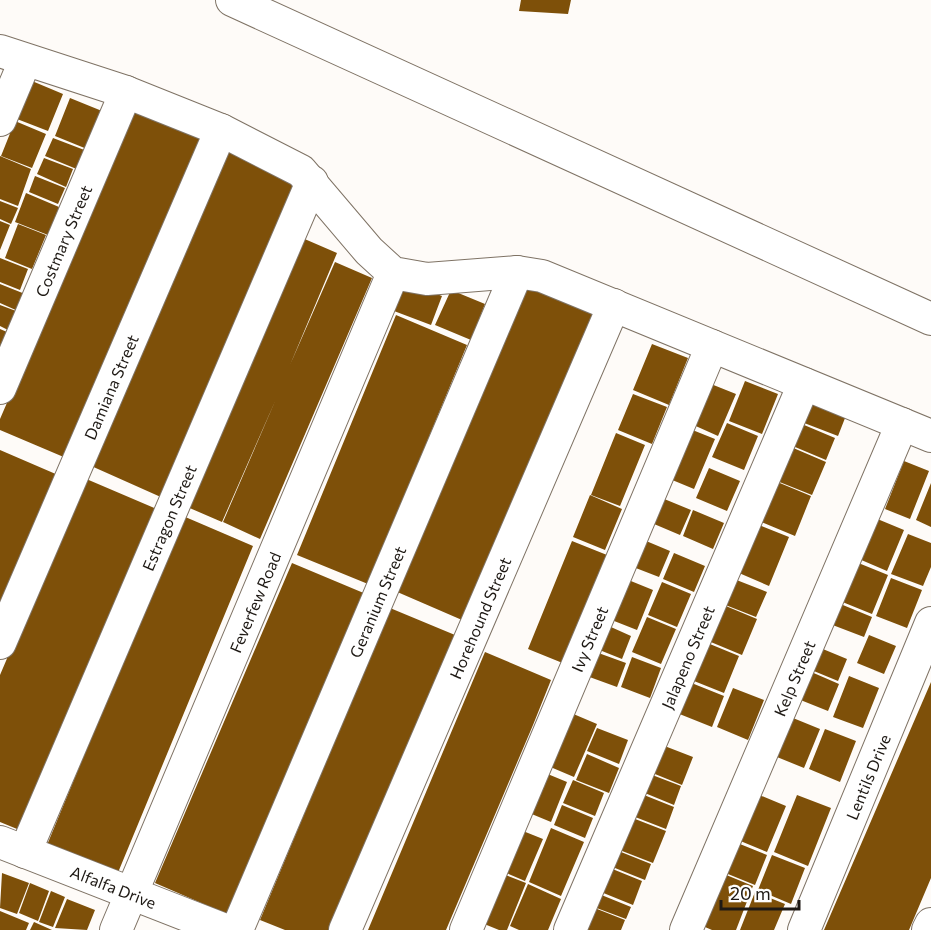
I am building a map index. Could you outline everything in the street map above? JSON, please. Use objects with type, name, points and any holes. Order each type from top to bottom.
[{"type":"street","points":[[232,0],[931,319]]},
{"type":"street","points":[[0,120],[13,56],[126,93],[221,130],[301,171],[369,251],[393,273],[427,279],[516,272],[542,276],[931,436]]},
{"type":"street","name":"Costmary Street","points":[[0,388],[126,93]]},
{"type":"street","name":"Damiana Street","points":[[0,643],[221,130]]},
{"type":"street","name":"Estragon Street","points":[[13,847],[312,182]]},
{"type":"street","name":"Geranium Street","points":[[237,930],[516,272]]},
{"type":"street","name":"Feverfew Road","points":[[116,930],[393,273]]},
{"type":"street","name":"Horehound Street","points":[[345,930],[614,305]]},
{"type":"street","name":"Ivy Street","points":[[466,930],[712,346]]},
{"type":"street","name":"Jalapeno Street","points":[[570,930],[804,384]]},
{"type":"street","name":"Kelp Street","points":[[686,930],[902,424]]},
{"type":"street","name":"Lentils Drive","points":[[804,930],[931,623]]},
{"type":"street","name":"Alfalfa Drive","points":[[13,847],[225,930]]},
{"type":"street","points":[[928,930],[931,924]]},
{"type":"building","points":[[521,0],[571,0],[568,14],[519,11]]},
{"type":"building","points":[[32,81],[63,94],[48,131],[17,119]]},
{"type":"building","points":[[70,98],[102,111],[87,149],[55,136]]},
{"type":"building","points":[[134,108],[204,138],[66,458],[0,430],[0,419]]},
{"type":"building","points":[[15,121],[46,134],[32,168],[1,156]]},
{"type":"building","points":[[53,138],[87,151],[79,170],[45,156]]},
{"type":"building","points":[[226,145],[301,177],[163,498],[89,465]]},
{"type":"building","points":[[0,156],[31,169],[18,206],[0,199]]},
{"type":"building","points":[[44,158],[73,169],[66,187],[37,174]]},
{"type":"building","points":[[35,176],[65,188],[58,204],[29,192]]},
{"type":"building","points":[[26,193],[59,207],[48,235],[15,222]]},
{"type":"building","points":[[0,201],[18,208],[11,224],[0,219]]},
{"type":"building","points":[[0,221],[10,225],[0,250]]},
{"type":"building","points":[[18,224],[46,235],[32,269],[5,258]]},
{"type":"building","points":[[300,237],[337,253],[290,365],[335,262],[372,278],[260,539],[223,522],[276,399],[222,522],[185,506]]},
{"type":"building","points":[[0,258],[28,269],[20,290],[0,282]]},
{"type":"building","points":[[529,280],[595,309],[462,620],[395,591]]},
{"type":"building","points":[[405,282],[442,296],[431,325],[394,311]]},
{"type":"building","points":[[0,284],[25,294],[18,311],[0,303]]},
{"type":"building","points":[[451,290],[485,304],[471,340],[435,325]]},
{"type":"building","points":[[0,305],[16,311],[8,330],[0,326]]},
{"type":"building","points":[[396,315],[467,345],[368,584],[297,555]]},
{"type":"building","points":[[0,329],[7,332],[0,349]]},
{"type":"building","points":[[652,344],[688,358],[669,405],[633,390]]},
{"type":"building","points":[[745,381],[778,394],[762,434],[729,421]]},
{"type":"building","points":[[706,382],[736,394],[718,436],[689,423]]},
{"type":"building","points":[[633,394],[667,407],[652,444],[618,430]]},
{"type":"building","points":[[809,398],[847,413],[838,436],[799,421]]},
{"type":"building","points":[[797,422],[835,438],[826,460],[788,444]]},
{"type":"building","points":[[727,423],[758,436],[744,470],[712,457]]},
{"type":"building","points":[[685,427],[715,439],[694,489],[665,477]]},
{"type":"building","points":[[616,433],[645,445],[620,506],[591,495]]},
{"type":"building","points":[[791,447],[826,462],[812,495],[777,481]]},
{"type":"building","points":[[0,450],[58,475],[0,609]]},
{"type":"building","points":[[904,461],[929,471],[910,519],[885,509]]},
{"type":"building","points":[[709,468],[740,481],[727,511],[696,498]]},
{"type":"building","points":[[84,478],[159,510],[22,831],[0,822],[0,675]]},
{"type":"building","points":[[775,481],[811,496],[795,536],[759,521]]},
{"type":"building","points":[[931,483],[931,527],[916,520]]},
{"type":"building","points":[[590,495],[622,509],[605,550],[573,537]]},
{"type":"building","points":[[657,496],[691,510],[680,535],[647,521]]},
{"type":"building","points":[[693,510],[724,523],[713,549],[683,536]]},
{"type":"building","points":[[183,516],[253,546],[117,875],[47,845]]},
{"type":"building","points":[[875,518],[904,530],[887,571],[859,559]]},
{"type":"building","points":[[759,525],[789,537],[769,586],[739,573]]},
{"type":"building","points":[[908,534],[931,543],[931,567],[923,586],[891,574]]},
{"type":"building","points":[[639,538],[670,551],[659,577],[628,565]]},
{"type":"building","points":[[572,541],[607,555],[565,664],[528,649]]},
{"type":"building","points":[[674,553],[705,566],[694,592],[663,579]]},
{"type":"building","points":[[856,562],[888,575],[872,614],[840,601]]},
{"type":"building","points":[[292,563],[366,594],[229,915],[155,883]]},
{"type":"building","points":[[621,577],[653,590],[637,630],[604,617]]},
{"type":"building","points":[[891,578],[922,590],[907,628],[876,616]]},
{"type":"building","points":[[734,579],[767,592],[756,617],[723,604]]},
{"type":"building","points":[[662,582],[691,594],[677,627],[648,615]]},
{"type":"building","points":[[838,603],[872,617],[864,637],[830,624]]},
{"type":"building","points":[[721,604],[757,619],[742,655],[706,640]]},
{"type":"building","points":[[390,608],[455,635],[331,930],[285,930],[260,920]]},
{"type":"building","points":[[647,617],[676,629],[661,664],[632,652]]},
{"type":"building","points":[[602,623],[631,636],[622,659],[592,647]]},
{"type":"building","points":[[869,635],[896,646],[884,674],[857,663]]},
{"type":"building","points":[[705,642],[739,656],[724,693],[689,679]]},
{"type":"building","points":[[818,647],[847,659],[838,681],[809,669]]},
{"type":"building","points":[[593,651],[626,663],[617,687],[584,675]]},
{"type":"building","points":[[485,652],[551,680],[533,725],[446,930],[368,930]]},
{"type":"building","points":[[632,657],[661,668],[650,698],[621,687]]},
{"type":"building","points":[[809,671],[839,684],[828,711],[798,699]]},
{"type":"building","points":[[849,676],[879,688],[863,728],[833,717]]},
{"type":"building","points":[[689,682],[724,696],[712,727],[677,713]]},
{"type":"building","points":[[931,682],[931,878],[909,930],[824,930]]},
{"type":"building","points":[[733,688],[764,700],[748,740],[717,727]]},
{"type":"building","points":[[564,710],[597,724],[574,777],[541,763]]},
{"type":"building","points":[[793,718],[820,729],[804,768],[777,757]]},
{"type":"building","points":[[597,728],[628,740],[619,764],[587,751]]},
{"type":"building","points":[[825,729],[856,741],[840,782],[809,769]]},
{"type":"building","points":[[662,745],[693,757],[682,785],[650,772]]},
{"type":"building","points":[[587,754],[619,768],[609,793],[576,780]]},
{"type":"building","points":[[538,770],[567,782],[551,822],[522,810]]},
{"type":"building","points":[[647,773],[681,786],[674,805],[640,791]]},
{"type":"building","points":[[573,780],[604,793],[595,816],[563,803]]},
{"type":"building","points":[[639,793],[674,807],[666,829],[630,815]]},
{"type":"building","points":[[757,794],[786,806],[767,852],[738,840]]},
{"type":"building","points":[[797,795],[831,808],[808,866],[774,852]]},
{"type":"building","points":[[562,805],[593,818],[585,838],[554,825]]},
{"type":"building","points":[[630,817],[666,831],[653,863],[617,849]]},
{"type":"building","points":[[513,827],[543,839],[525,881],[495,868]]},
{"type":"building","points":[[551,828],[584,842],[561,896],[529,882]]},
{"type":"building","points":[[735,842],[767,855],[755,885],[723,872]]},
{"type":"building","points":[[616,850],[651,864],[645,880],[610,866]]},
{"type":"building","points":[[772,855],[805,868],[791,904],[758,890]]},
{"type":"building","points":[[610,868],[642,881],[633,905],[601,892]]},
{"type":"building","points":[[493,870],[526,883],[507,930],[499,930],[472,919]]},
{"type":"building","points":[[719,872],[753,886],[736,930],[712,930],[698,924]]},
{"type":"building","points":[[2,873],[29,883],[17,914],[0,908]]},
{"type":"building","points":[[30,883],[49,891],[38,921],[19,913]]},
{"type":"building","points":[[528,884],[561,899],[548,930],[519,930],[510,926]]},
{"type":"building","points":[[51,891],[65,897],[53,927],[39,922]]},
{"type":"building","points":[[755,892],[785,904],[774,930],[740,930]]},
{"type":"building","points":[[599,894],[631,907],[626,919],[594,907]]},
{"type":"building","points":[[67,899],[95,910],[87,930],[55,928]]},
{"type":"building","points":[[592,907],[625,920],[621,930],[583,930]]},
{"type":"building","points":[[0,911],[29,923],[26,930],[0,930]]},
{"type":"building","points":[[34,922],[52,930],[30,930]]}]
